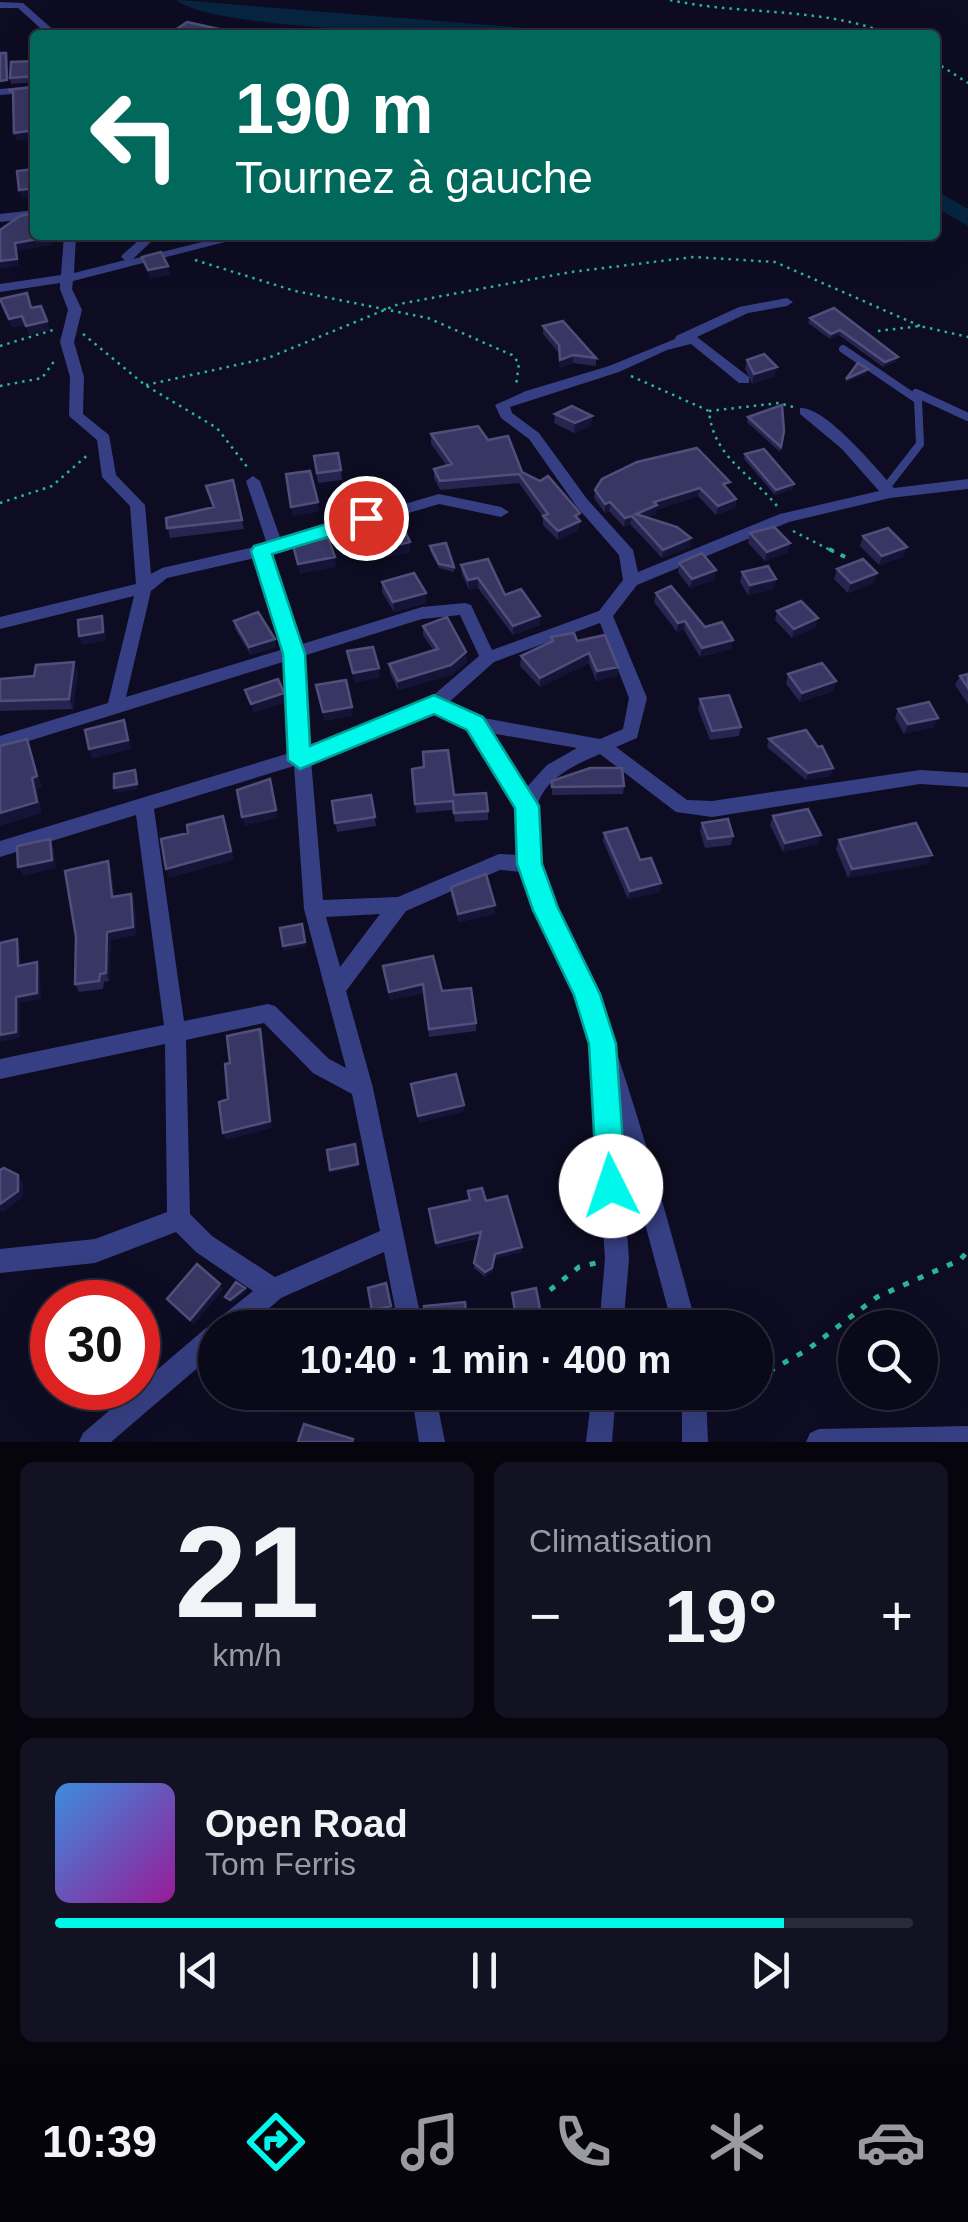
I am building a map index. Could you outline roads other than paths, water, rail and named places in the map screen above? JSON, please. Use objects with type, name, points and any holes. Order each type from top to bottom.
[{"type":"street","points":[[0,6],[20,6],[48,30]]},
{"type":"street","points":[[0,92],[30,89]]},
{"type":"street","points":[[0,218],[30,215]]},
{"type":"street","points":[[70,240],[66,290],[75,310],[67,342],[77,376],[76,416],[104,438],[109,477],[137,505],[144,588],[116,704]]},
{"type":"street","points":[[113,265],[147,240]]},
{"type":"street","points":[[0,288],[68,278],[220,240]]},
{"type":"street","points":[[631,581],[627,554],[582,503],[534,436],[506,416],[502,405],[556,382],[613,369],[744,310],[788,302]]},
{"type":"street","points":[[676,341],[694,340],[744,380]]},
{"type":"street","points":[[805,411],[847,446],[888,491]]},
{"type":"street","points":[[253,480],[294,654],[314,909],[362,1088],[408,1310]]},
{"type":"street","points":[[0,849],[300,760],[434,704],[488,658],[604,616],[631,581],[785,518],[888,491],[968,484]]},
{"type":"street","points":[[0,623],[144,588],[162,574],[268,549],[439,499],[501,512]]},
{"type":"street","points":[[0,743],[422,612],[465,609],[488,658]]},
{"type":"street","points":[[604,616],[638,698],[631,732],[538,783],[527,806],[530,864],[545,910],[586,994],[644,1172],[680,1310]]},
{"type":"street","points":[[434,704],[475,723],[602,746],[683,807],[712,809],[920,776],[968,780]]},
{"type":"street","points":[[475,723],[527,806]]},
{"type":"street","points":[[144,807],[175,1031],[179,1219],[204,1244],[274,1290]]},
{"type":"street","points":[[314,909],[400,905],[499,862],[530,864]]},
{"type":"street","points":[[336,987],[400,905]]},
{"type":"street","points":[[0,1069],[268,1012],[321,1066],[362,1088]]},
{"type":"street","points":[[602,1044],[617,1258],[612,1310]]},
{"type":"street","points":[[0,1261],[95,1251],[179,1219]]},
{"type":"street","points":[[249,1310],[274,1290],[394,1236]]},
{"type":"street","points":[[92,1442],[198,1352]]},
{"type":"street","points":[[426,1410],[432,1442]]},
{"type":"street","points":[[599,1442],[602,1410]]},
{"type":"street","points":[[694,1410],[694,1442]]},
{"type":"street","points":[[819,1442],[968,1440]]},
{"type":"lane","points":[[843,349],[912,392],[968,416]]},
{"type":"lane","points":[[888,491],[920,444],[918,400],[912,392]]},
{"type":"waterway","points":[[186,0],[215,12],[467,30]]},
{"type":"waterway","points":[[940,200],[968,219]]}]
